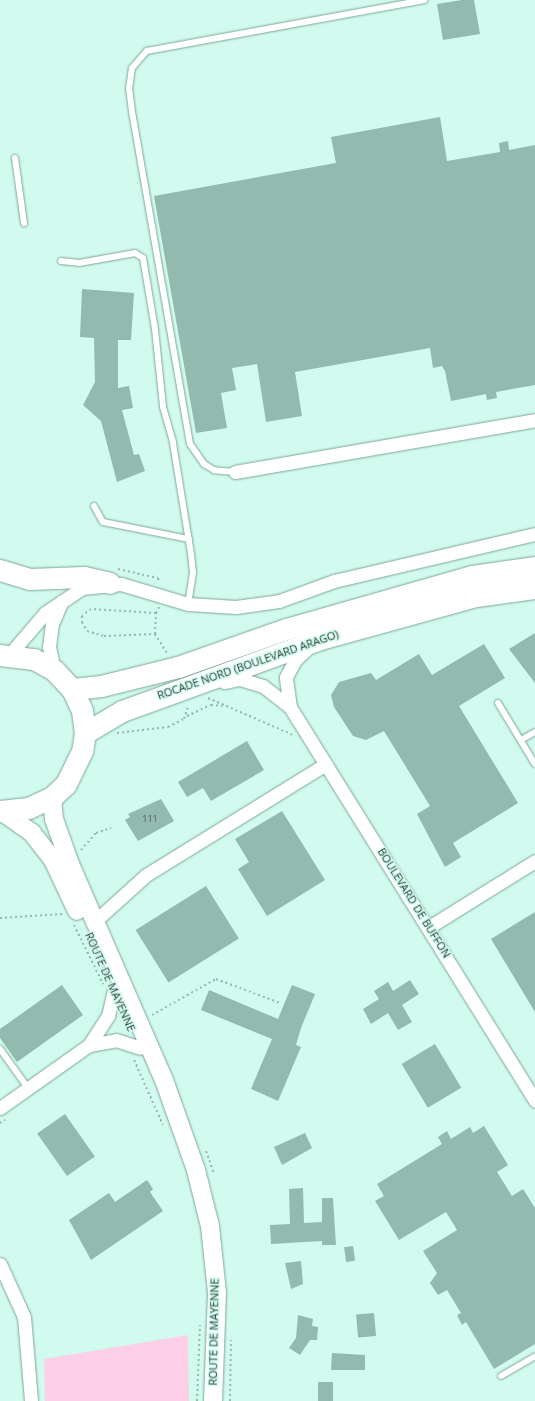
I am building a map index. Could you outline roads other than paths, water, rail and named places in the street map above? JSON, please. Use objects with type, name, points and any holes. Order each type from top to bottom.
[{"type":"main road","points":[[72,689],[101,686],[178,667],[286,628],[472,576],[535,567]]},
{"type":"main road","points":[[0,570],[28,579],[84,577],[109,583]]},
{"type":"main road","name":"ROCADE NORD (BOULEVARD ARAGO)","points":[[85,733],[122,710],[317,640],[476,596],[535,588]]},
{"type":"main road","points":[[1,811],[28,808],[52,797],[76,768],[85,733],[82,710],[72,689],[54,670],[34,659],[5,654]]},
{"type":"main road","name":"ROUTE DE MAYENNE","points":[[52,797],[54,818],[70,864],[164,1080],[196,1170],[210,1226],[217,1293],[213,1401]]},
{"type":"main road","name":"ROUTE DE MAYENNE","points":[[1,811],[32,832],[53,860],[136,1052],[196,1170]]},
{"type":"street","points":[[235,472],[535,420]]},
{"type":"street","points":[[5,654],[63,598],[82,588],[109,583],[188,604],[236,607],[279,601],[334,581],[535,534]]},
{"type":"street","points":[[54,670],[49,647],[52,624],[63,598]]},
{"type":"street","points":[[290,707],[286,677],[295,660],[317,640]]},
{"type":"street","points":[[164,695],[240,679],[263,686],[290,707]]},
{"type":"street","name":"BOULEVARD DE BUFFON","points":[[290,707],[429,927],[535,1101]]},
{"type":"street","points":[[94,922],[146,876],[326,764]]},
{"type":"street","points":[[429,927],[535,861]]},
{"type":"street","points":[[0,1108],[89,1045],[108,1016],[108,990]]},
{"type":"street","points":[[89,1045],[116,1040],[136,1052]]},
{"type":"street","points":[[0,1264],[24,1317],[30,1357],[31,1401]]},
{"type":"lane","points":[[235,472],[214,470],[204,464],[190,444],[132,112],[129,89],[132,68],[147,51],[424,0]]},
{"type":"lane","points":[[15,158],[24,223]]},
{"type":"lane","points":[[61,261],[79,263],[135,253],[143,258],[155,329],[162,407],[173,443],[189,539],[193,573],[188,604]]},
{"type":"lane","points":[[94,506],[103,522],[189,539]]},
{"type":"lane","points":[[498,703],[535,764]]},
{"type":"lane","points":[[520,740],[535,732]]},
{"type":"lane","points":[[0,1049],[28,1088]]},
{"type":"lane","points":[[501,1376],[535,1356]]}]
